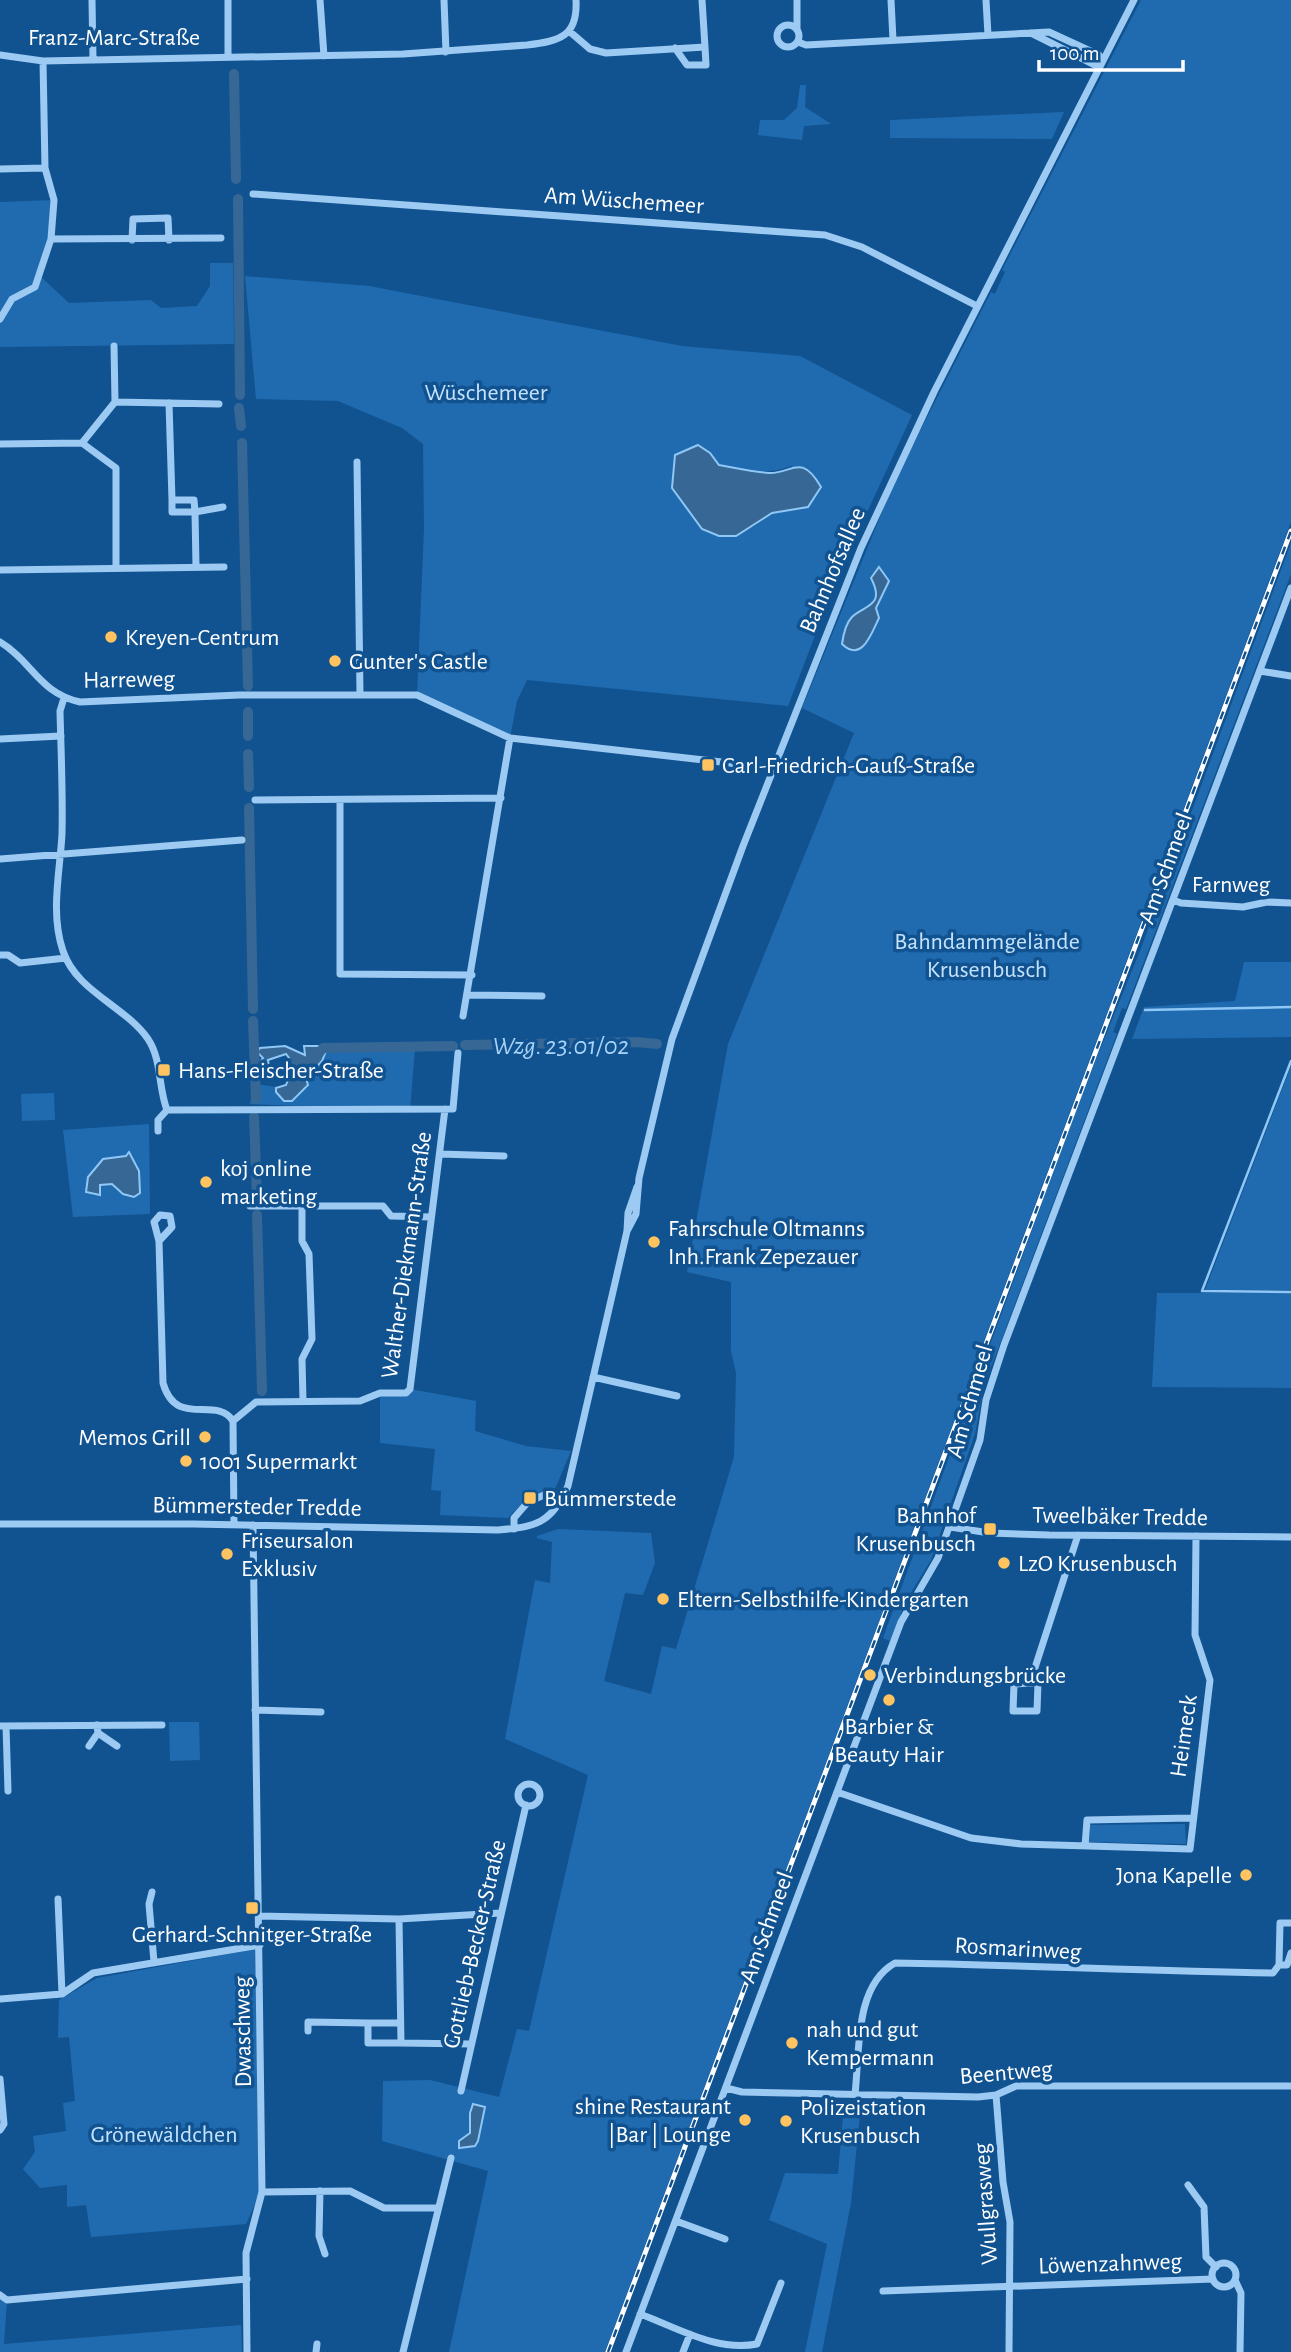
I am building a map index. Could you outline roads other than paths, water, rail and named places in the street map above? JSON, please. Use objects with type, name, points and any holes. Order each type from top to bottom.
[{"type":"street","points":[[92,0],[93,59]]},
{"type":"street","points":[[228,0],[228,56]]},
{"type":"street","points":[[320,0],[324,56]]},
{"type":"street","points":[[444,0],[446,51]]},
{"type":"street","points":[[576,0],[577,15],[569,31],[577,41],[590,49],[606,53],[705,47]]},
{"type":"street","points":[[675,48],[687,65],[706,65],[702,0]]},
{"type":"street","points":[[797,0],[798,42]]},
{"type":"street","points":[[891,0],[893,40]]},
{"type":"street","points":[[986,0],[988,35]]},
{"type":"street","name":"Bahnhofsallee","points":[[555,1511],[568,1486],[627,1231],[636,1214],[638,1185],[672,1039],[774,768],[861,548],[977,306],[1134,0]]},
{"type":"street","points":[[797,29],[784,25],[778,30],[776,38],[780,44],[787,47],[798,42],[806,45],[1049,32],[1098,55],[1101,63]]},
{"type":"street","name":"Franz-Marc-Straße","points":[[0,55],[43,61],[446,51],[548,43],[569,31]]},
{"type":"street","points":[[0,319],[12,299],[35,288],[51,239],[54,200],[46,168],[43,61]]},
{"type":"street","points":[[0,169],[46,168]]},
{"type":"street","name":"Am Wüschemeer","points":[[253,194],[825,235],[862,247],[977,306]]},
{"type":"street","points":[[132,240],[133,219],[168,218],[169,240]]},
{"type":"street","points":[[51,239],[221,238]]},
{"type":"street","points":[[82,443],[115,402],[114,346]]},
{"type":"street","points":[[115,402],[219,404]]},
{"type":"street","points":[[169,402],[172,512],[195,512],[223,507]]},
{"type":"street","points":[[0,444],[82,443],[116,468],[116,568]]},
{"type":"street","points":[[357,462],[360,695],[416,695],[510,738],[774,768]]},
{"type":"street","points":[[172,500],[194,500],[196,567]]},
{"type":"street","points":[[0,570],[225,567]]},
{"type":"street","name":"Am Schmeel","points":[[626,2352],[901,1622],[938,1558],[950,1527],[980,1440],[986,1400],[1000,1356],[1291,588]]},
{"type":"street","name":"Harreweg","points":[[0,642],[9,647],[49,690],[80,702],[239,695],[360,695]]},
{"type":"street","points":[[1260,671],[1291,676]]},
{"type":"street","points":[[64,698],[60,711],[58,917],[66,958],[83,980],[149,1041],[157,1062],[161,1095],[167,1110]]},
{"type":"street","points":[[0,739],[61,736]]},
{"type":"street","points":[[463,1016],[510,738]]},
{"type":"street","points":[[255,800],[501,799]]},
{"type":"street","points":[[340,800],[340,974],[471,975]]},
{"type":"street","points":[[0,859],[242,840]]},
{"type":"street","name":"Farnweg","points":[[1173,900],[1181,903],[1243,907],[1267,902],[1291,903]]},
{"type":"street","points":[[0,955],[8,955],[20,963],[66,958]]},
{"type":"street","points":[[467,995],[542,996]]},
{"type":"street","name":"Walther-Diekmann-Straße","points":[[233,1421],[256,1402],[360,1401],[380,1392],[406,1393],[410,1389],[445,1109],[453,1109],[458,1053]]},
{"type":"street","points":[[158,1131],[158,1120],[167,1110],[445,1109]]},
{"type":"street","points":[[440,1154],[505,1156]]},
{"type":"street","points":[[250,1206],[383,1206],[391,1216],[431,1217]]},
{"type":"street","points":[[302,1206],[302,1241],[309,1254],[312,1339],[302,1359],[303,1401]]},
{"type":"street","points":[[159,1241],[160,1359],[165,1392],[174,1404],[182,1408],[224,1413],[233,1421],[234,1524]]},
{"type":"street","points":[[593,1377],[677,1396]]},
{"type":"street","points":[[514,1529],[514,1518],[528,1502],[544,1495],[561,1504]]},
{"type":"street","name":"Bümmersteder Tredde","points":[[0,1524],[234,1524],[514,1529],[536,1524],[555,1511]]},
{"type":"street","name":"Dwaschweg","points":[[247,2352],[246,2253],[262,2192],[253,1525]]},
{"type":"street","name":"Tweelbäker Tredde","points":[[950,1527],[990,1533],[1291,1537]]},
{"type":"street","points":[[1030,1683],[1078,1535]]},
{"type":"street","name":"Heimeck","points":[[837,1793],[971,1838],[1021,1844],[1190,1849],[1191,1818],[1206,1726],[1210,1680],[1195,1635],[1196,1536]]},
{"type":"street","points":[[1030,1683],[1038,1683],[1037,1712],[1013,1711],[1014,1684],[1030,1683]]},
{"type":"street","points":[[255,1710],[321,1712]]},
{"type":"street","points":[[89,1746],[98,1734],[97,1725]]},
{"type":"street","points":[[8,1790],[3,1726],[162,1725]]},
{"type":"street","points":[[98,1734],[117,1746]]},
{"type":"street","name":"Gottlieb-Becker-Straße","points":[[461,2091],[526,1805]]},
{"type":"street","points":[[1085,1846],[1087,1819],[1191,1818]]},
{"type":"street","points":[[152,1892],[149,1905],[154,1962]]},
{"type":"street","points":[[58,1899],[62,1994]]},
{"type":"street","points":[[259,1916],[399,1919],[501,1913]]},
{"type":"street","points":[[399,1919],[401,2043]]},
{"type":"street","points":[[1291,1923],[1280,1923],[1279,1965],[1287,1965],[1291,1953]]},
{"type":"street","points":[[0,1999],[62,1994],[93,1973],[260,1945]]},
{"type":"street","name":"Rosmarinweg","points":[[855,2094],[869,1989],[880,1971],[895,1963],[1273,1973],[1279,1965]]},
{"type":"street","points":[[308,2031],[308,2022],[400,2023]]},
{"type":"street","points":[[369,2023],[368,2043],[471,2044]]},
{"type":"street","points":[[0,2079],[4,2124],[0,2130]]},
{"type":"street","name":"Beentweg","points":[[726,2088],[742,2092],[996,2095],[1016,2086],[1291,2086]]},
{"type":"street","name":"Wullgrasweg","points":[[996,2095],[1003,2182],[1010,2222],[1007,2286],[1009,2352]]},
{"type":"street","points":[[403,2352],[451,2158]]},
{"type":"street","name":"Löwenzahnweg","points":[[883,2291],[1213,2279],[1226,2287],[1235,2280],[1236,2273],[1229,2264],[1216,2266],[1206,2258],[1204,2207],[1188,2185]]},
{"type":"street","points":[[320,2191],[319,2236],[325,2255]]},
{"type":"street","points":[[262,2192],[350,2191],[384,2208],[438,2208]]},
{"type":"street","points":[[676,2221],[725,2239]]},
{"type":"street","name":"Löwenzahnweg","points":[[1213,2279],[1216,2266]]},
{"type":"street","points":[[0,2295],[6,2300],[247,2279]]},
{"type":"street","points":[[1235,2280],[1241,2293],[1240,2352]]},
{"type":"street","points":[[640,2314],[722,2347],[744,2350],[757,2344],[781,2283]]},
{"type":"street","points":[[683,2352],[690,2334]]},
{"type":"waterway","points":[[234,74],[236,179]]},
{"type":"waterway","points":[[238,199],[240,395]]},
{"type":"waterway","points":[[239,408],[241,426]]},
{"type":"waterway","points":[[242,443],[248,686]]},
{"type":"waterway","points":[[248,712],[248,736]]},
{"type":"waterway","points":[[248,754],[249,787]]},
{"type":"waterway","points":[[249,808],[253,1009]]},
{"type":"waterway","points":[[1145,1010],[1291,1007]]},
{"type":"waterway","points":[[253,1021],[256,1099]]},
{"type":"waterway","name":"Wzg. 23.01/02","points":[[465,1045],[637,1042],[657,1044]]},
{"type":"waterway","name":"Wzg. 23.01/02","points":[[319,1053],[323,1048],[453,1046]]},
{"type":"waterway","points":[[1291,1061],[1202,1291],[1291,1292]]},
{"type":"waterway","points":[[254,1117],[257,1198]]},
{"type":"waterway","points":[[257,1215],[262,1391]]},
{"type":"railway","points":[[608,2352],[1291,531]]},
{"type":"place","name":"Kreyen-Centrum","points":[[111,637]]},
{"type":"place","name":"Gunter's Castle","points":[[335,661]]},
{"type":"place","name":"Carl-Friedrich-Gauß-Straße","points":[[708,765]]},
{"type":"place","name":"Hans-Fleischer-Straße","points":[[164,1070]]},
{"type":"place","name":"koj online marketing","points":[[206,1182]]},
{"type":"place","name":"Fahrschule Oltmanns Inh.Frank Zepezauer","points":[[654,1242]]},
{"type":"place","name":"Memos Grill","points":[[205,1437]]},
{"type":"place","name":"1001 Supermarkt","points":[[186,1461]]},
{"type":"place","name":"Bümmerstede","points":[[530,1498]]},
{"type":"place","name":"Bahnhof Krusenbusch","points":[[990,1529]]},
{"type":"place","name":"Friseursalon Exklusiv","points":[[227,1554]]},
{"type":"place","name":"LzO Krusenbusch","points":[[1004,1563]]},
{"type":"place","name":"Eltern-Selbsthilfe-Kindergarten","points":[[663,1599]]},
{"type":"place","name":"Verbindungsbrücke","points":[[870,1675]]},
{"type":"place","name":"Barbier & Beauty Hair","points":[[889,1700]]},
{"type":"place","name":"Jona Kapelle","points":[[1246,1875]]},
{"type":"place","name":"Gerhard-Schnitger-Straße","points":[[252,1908]]},
{"type":"place","name":"nah und gut Kempermann","points":[[792,2043]]},
{"type":"place","name":"shine Restaurant |Bar | Lounge","points":[[745,2120]]},
{"type":"place","name":"Polizeistation Krusenbusch","points":[[786,2121]]},
{"type":"park label","name":"Wüschemeer","points":[[486,392]]},
{"type":"park label","name":"Bahndammgelände Krusenbusch","points":[[987,955]]},
{"type":"park label","name":"Grönewäldchen","points":[[164,2134]]}]
